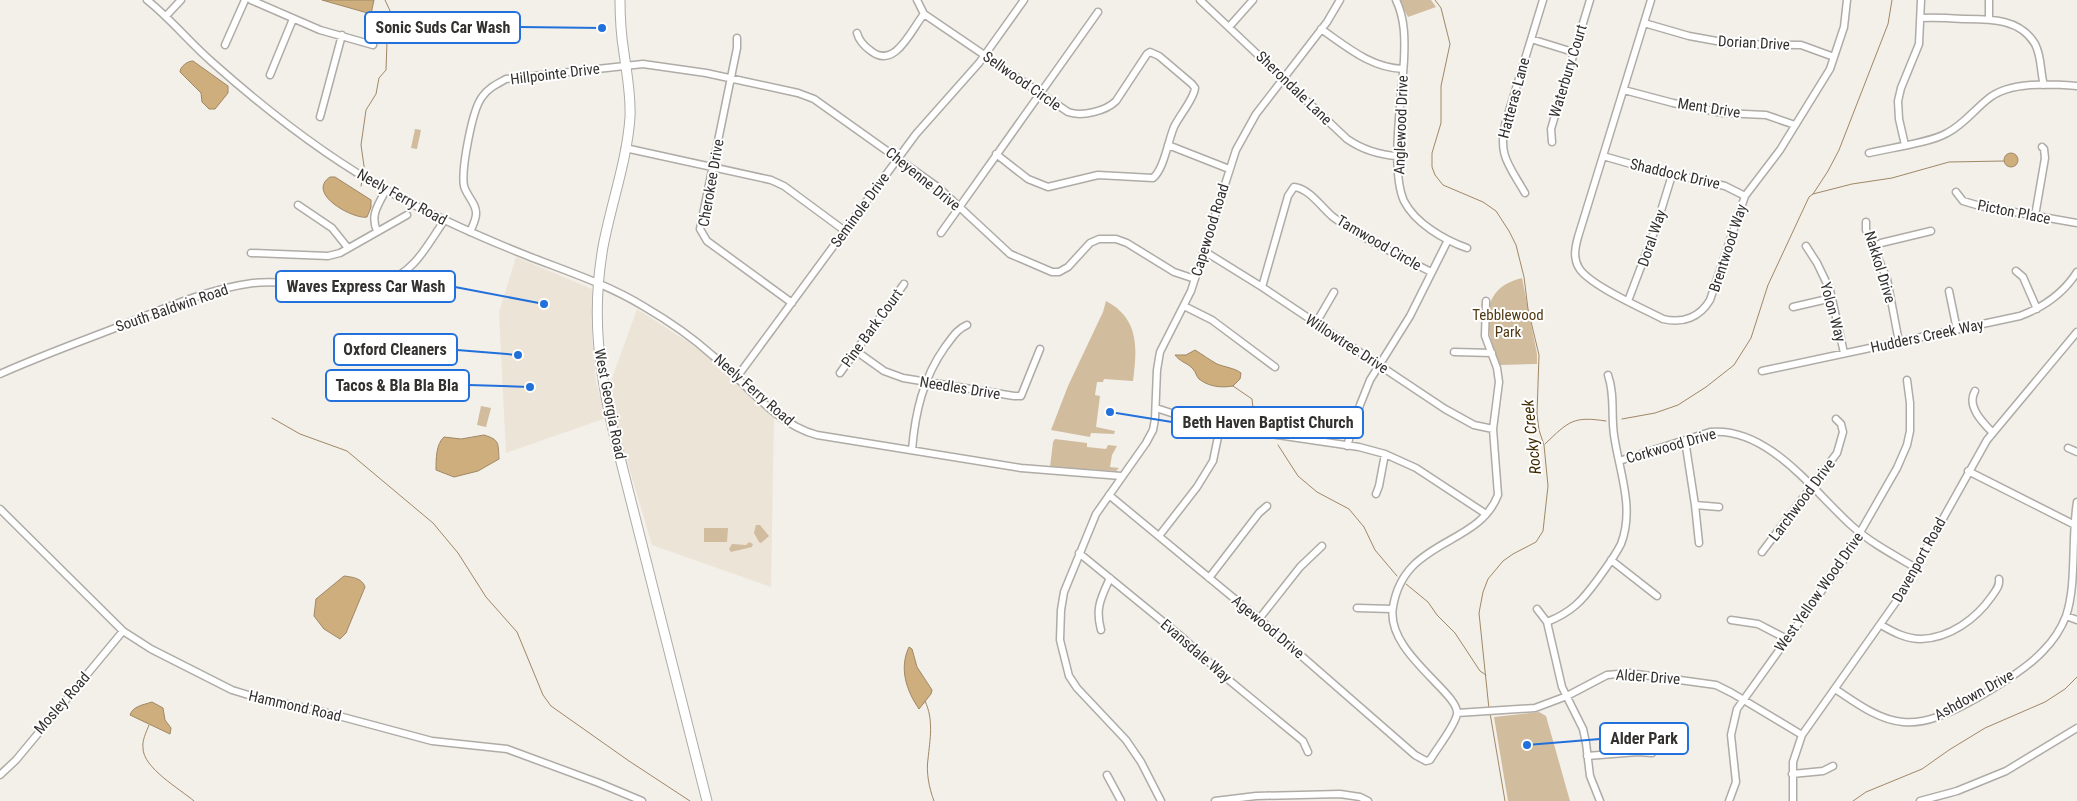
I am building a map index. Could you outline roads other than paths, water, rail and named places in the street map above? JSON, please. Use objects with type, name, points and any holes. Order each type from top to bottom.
[{"type":"main road","name":"West Georgia Road","points":[[620,0],[621,31],[630,80],[630,117],[598,284],[597,337],[600,369],[606,400],[706,801]]},
{"type":"street","name":"Neely Ferry Road","points":[[147,0],[254,99],[315,144],[386,190],[444,221],[620,293],[655,313],[702,345],[779,416],[798,429],[817,435],[1044,470],[1121,476]]},
{"type":"street","points":[[166,16],[181,0]]},
{"type":"street","points":[[225,45],[245,0]]},
{"type":"street","points":[[251,0],[320,30],[372,45]]},
{"type":"street","name":"Sellwood Circle","points":[[917,0],[924,14],[1039,94],[1072,114],[1106,108],[1116,101],[1147,54],[1154,53],[1195,88],[1193,96],[1174,128],[1159,172],[1153,178],[1098,175],[1048,187],[1028,179],[996,154]]},
{"type":"street","name":"Seminole Drive","points":[[737,377],[921,127],[984,55],[1024,0]]},
{"type":"street","name":"Sherondale Lane","points":[[1200,0],[1352,142],[1376,153],[1398,156]]},
{"type":"street","points":[[1229,27],[1253,0]]},
{"type":"street","name":"Capewood Road","points":[[1121,476],[1149,437],[1155,422],[1157,370],[1160,352],[1184,306],[1195,279],[1229,169],[1247,129],[1283,77],[1321,29],[1340,0]]},
{"type":"street","name":"Anglewood Drive","points":[[1396,0],[1403,24],[1398,181],[1407,205],[1418,218],[1448,240],[1467,248]]},
{"type":"street","name":"Hatteras Lane","points":[[1525,193],[1507,163],[1502,140],[1543,0]]},
{"type":"street","name":"Waterbury Court","points":[[1552,142],[1551,129],[1590,0]]},
{"type":"street","name":"Brentwood Way","points":[[1651,0],[1575,248],[1579,268],[1587,277],[1628,301],[1670,321],[1692,318],[1702,312],[1712,296],[1745,196],[1780,150],[1825,79],[1844,27],[1847,0]]},
{"type":"street","points":[[1905,145],[1899,119],[1898,101],[1918,49],[1921,0]]},
{"type":"street","points":[[1989,0],[1989,19]]},
{"type":"street","points":[[941,233],[1098,12]]},
{"type":"street","points":[[857,33],[861,42],[871,52],[879,56],[888,57],[897,52],[924,14]]},
{"type":"street","points":[[1920,18],[1989,19],[2012,24],[2030,38],[2038,53],[2044,85]]},
{"type":"street","points":[[270,76],[293,19]]},
{"type":"street","name":"Dorian Drive","points":[[1644,23],[1689,36],[1733,44],[1801,45],[1834,57]]},
{"type":"street","points":[[1321,29],[1360,56],[1386,68],[1403,69]]},
{"type":"street","points":[[320,117],[342,35]]},
{"type":"street","name":"Cherokee Drive","points":[[737,38],[738,48],[700,223],[702,235],[792,303]]},
{"type":"street","points":[[1531,40],[1573,52]]},
{"type":"street","name":"Cheyenne Drive","points":[[626,66],[658,66],[731,79],[814,98],[938,188],[1010,254],[1052,272],[1060,272],[1068,267],[1090,243],[1099,239],[1112,238],[1127,243],[1174,272],[1195,279]]},
{"type":"street","name":"Hillpointe Drive","points":[[470,232],[476,215],[465,188],[463,176],[475,107],[491,86],[506,79],[626,66]]},
{"type":"street","points":[[1869,153],[1947,134],[2000,91],[2016,87],[2044,85],[2077,86]]},
{"type":"street","name":"Ment Drive","points":[[1624,90],[1673,103],[1723,113],[1766,115],[1795,125]]},
{"type":"street","points":[[1168,145],[1229,169]]},
{"type":"street","points":[[2035,216],[2045,158],[2042,146]]},
{"type":"street","points":[[625,148],[713,166],[778,182],[845,231]]},
{"type":"street","name":"Shaddock Drive","points":[[1603,156],[1672,175],[1725,186],[1745,196]]},
{"type":"street","name":"Doral Way","points":[[1628,301],[1656,228],[1672,175]]},
{"type":"street","name":"Tamwood Circle","points":[[1262,287],[1288,196],[1294,187],[1302,188],[1332,216],[1359,234],[1431,272]]},
{"type":"street","points":[[378,231],[373,217],[386,190]]},
{"type":"street","name":"Picton Place","points":[[1956,192],[1961,199],[1968,203],[1992,209],[2077,223]]},
{"type":"street","points":[[298,205],[332,228],[348,248]]},
{"type":"street","points":[[251,253],[328,256],[340,253],[407,215]]},
{"type":"street","name":"South Baldwin Road","points":[[0,374],[185,301],[228,287],[264,282],[353,285],[372,285],[385,282],[401,274],[415,263],[444,221]]},
{"type":"street","name":"Nakkol Drive","points":[[1866,222],[1866,230],[1886,279],[1900,342]]},
{"type":"street","points":[[1874,247],[1881,243],[1931,231]]},
{"type":"street","name":"Tamwood Circle","points":[[1347,446],[1360,405],[1379,365],[1410,316],[1448,240]]},
{"type":"street","name":"Yolon Way","points":[[1806,246],[1826,280],[1832,298],[1844,354]]},
{"type":"street","name":"Willowtree Drive","points":[[1204,251],[1467,422],[1483,428],[1493,429]]},
{"type":"street","points":[[2016,271],[2023,277],[2037,309]]},
{"type":"street","name":"Hudders Creek Way","points":[[1762,371],[2020,316],[2037,309],[2054,298],[2077,272]]},
{"type":"street","name":"Pine Bark Court","points":[[840,373],[904,284]]},
{"type":"street","points":[[1948,291],[1957,330]]},
{"type":"street","points":[[1316,323],[1334,292]]},
{"type":"street","points":[[1793,307],[1832,298]]},
{"type":"street","points":[[1457,713],[1453,699],[1424,673],[1404,646],[1395,628],[1392,610],[1400,582],[1413,565],[1426,554],[1471,526],[1486,514],[1496,500],[1498,490],[1493,429],[1499,382],[1497,368],[1485,330],[1486,301]]},
{"type":"street","points":[[1184,306],[1212,320],[1275,367]]},
{"type":"street","points":[[912,450],[924,383],[934,364],[955,334],[967,326]]},
{"type":"street","name":"Davenport Road","points":[[1793,801],[1792,774],[1794,758],[1802,735],[1881,625],[1916,568],[1968,471],[1993,433],[2077,332]]},
{"type":"street","name":"Needles Drive","points":[[856,352],[890,374],[924,383],[1022,396],[1040,349]]},
{"type":"street","points":[[1454,352],[1492,353]]},
{"type":"street","points":[[1547,622],[1573,609],[1587,594],[1621,543],[1627,522],[1626,500],[1613,426],[1613,388],[1608,375]]},
{"type":"street","name":"West Yellow Wood Drive","points":[[1729,801],[1736,782],[1732,730],[1737,709],[1830,581],[1861,534],[1897,468],[1907,445],[1911,416],[1907,380]]},
{"type":"street","points":[[1975,391],[1972,397],[1974,409],[1982,422],[1993,433]]},
{"type":"street","points":[[1156,408],[1203,424],[1347,446],[1385,454],[1416,468],[1486,514]]},
{"type":"street","name":"Larchwood Drive","points":[[1762,552],[1813,486],[1839,447],[1842,428],[1836,419]]},
{"type":"street","points":[[1159,536],[1197,487],[1213,461],[1220,427]]},
{"type":"street","name":"Corkwood Drive","points":[[1618,461],[1684,440],[1718,432],[1744,436],[1768,450],[1813,486],[1861,534],[1916,568]]},
{"type":"street","points":[[1684,440],[1695,505],[1699,543]]},
{"type":"street","points":[[2068,448],[2077,452]]},
{"type":"street","points":[[1376,494],[1385,454]]},
{"type":"street","points":[[1968,471],[2076,525]]},
{"type":"street","points":[[1121,476],[1096,514],[1066,584],[1061,604],[1060,640],[1066,669],[1076,688],[1133,749],[1161,801]]},
{"type":"street","name":"Agewood Drive","points":[[1109,495],[1259,619],[1415,755],[1426,761],[1430,760],[1457,713]]},
{"type":"street","name":"Ashdown Drive","points":[[1835,689],[1890,720],[1913,722],[1935,718],[1961,706],[2031,662],[2052,641],[2066,616],[2072,585],[2077,502]]},
{"type":"street","points":[[1695,505],[1719,507]]},
{"type":"street","points":[[1209,578],[1259,513],[1267,506]]},
{"type":"street","name":"Hammond Road","points":[[0,509],[124,631],[151,650],[242,694],[324,712],[432,741],[508,749],[642,801]]},
{"type":"street","points":[[1259,619],[1300,567],[1322,546]]},
{"type":"street","name":"Evansdale Way","points":[[1079,554],[1183,638],[1224,676],[1303,741],[1308,752]]},
{"type":"street","points":[[1611,560],[1657,596]]},
{"type":"street","points":[[1101,630],[1097,616],[1099,604],[1110,578]]},
{"type":"street","points":[[1881,625],[1897,634],[1912,638],[1928,638],[1945,633],[1964,624],[1982,609],[1998,587],[1999,579]]},
{"type":"street","points":[[1357,608],[1392,610]]},
{"type":"street","points":[[1537,609],[1547,622],[1558,674],[1582,729],[1592,785],[1600,801]]},
{"type":"street","points":[[2066,616],[2077,620]]},
{"type":"street","points":[[1731,620],[1758,624],[1787,639]]},
{"type":"street","name":"Mosley Road","points":[[0,775],[10,766],[124,631]]},
{"type":"street","name":"Alder Drive","points":[[1457,713],[1483,713],[1535,708],[1567,696],[1607,675],[1622,672],[1708,683],[1723,688],[1802,735]]},
{"type":"street","points":[[1920,801],[1957,791],[2006,771],[2077,728]]},
{"type":"street","points":[[1587,756],[1638,752],[1652,753]]},
{"type":"street","points":[[1792,774],[1823,771],[1834,766]]},
{"type":"street","points":[[1107,775],[1121,801]]},
{"type":"street","points":[[1215,801],[1256,796],[1340,794],[1360,797],[1368,801]]},
{"type":"waterway","points":[[365,173],[361,145],[366,110],[376,94],[379,78],[386,70],[387,42],[393,27],[392,15],[385,0]]},
{"type":"waterway","name":"Rocky Creek","points":[[1435,0],[1441,8],[1450,44],[1441,86],[1441,123],[1432,153],[1432,167],[1435,175],[1443,185],[1483,202],[1496,211],[1509,231],[1516,245],[1524,277],[1528,309],[1539,355],[1537,414],[1539,430],[1544,445],[1548,486],[1543,531],[1536,542],[1503,561],[1488,579],[1483,592],[1479,613],[1489,709]]},
{"type":"waterway","points":[[1622,419],[1655,413],[1678,405],[1706,387],[1734,365],[1751,338],[1768,285],[1809,197],[1828,171],[1839,150],[1888,24],[1892,0]]},
{"type":"waterway","points":[[1813,194],[1852,184],[1892,178],[1949,162],[2004,161]]},
{"type":"waterway","points":[[361,186],[362,181]]},
{"type":"waterway","points":[[1233,386],[1252,399],[1255,425]]},
{"type":"waterway","points":[[272,418],[300,434],[347,451],[433,523],[458,553],[486,597],[517,632],[543,695],[551,706],[690,801]]},
{"type":"waterway","points":[[1545,444],[1572,422],[1586,419],[1606,421]]},
{"type":"waterway","points":[[1278,445],[1298,476],[1317,492],[1349,509],[1364,527],[1375,550],[1397,576]]},
{"type":"waterway","points":[[1406,584],[1428,602],[1437,615],[1455,633],[1480,671],[1486,675]]},
{"type":"waterway","points":[[1853,801],[1866,792],[1922,769],[1985,728],[2045,702],[2065,689],[2077,677]]},
{"type":"waterway","points":[[925,701],[930,715],[927,764],[929,785],[934,801]]},
{"type":"waterway","name":"Rocky Creek","points":[[1490,713],[1505,801]]},
{"type":"waterway","points":[[149,725],[144,736],[143,745],[145,756],[149,763],[163,778],[194,801]]},
{"type":"place","name":"Sonic Suds Car Wash","points":[[602,28]]},
{"type":"place","name":"Waves Express Car Wash","points":[[544,304]]},
{"type":"place","name":"Oxford Cleaners","points":[[518,355]]},
{"type":"place","name":"Tacos & Bla Bla Bla","points":[[530,387]]},
{"type":"place","name":"Beth Haven Baptist Church","points":[[1110,412]]},
{"type":"place","name":"Alder Park","points":[[1527,745]]},
{"type":"park label","name":"Tebblewood Park","points":[[1508,324]]}]
